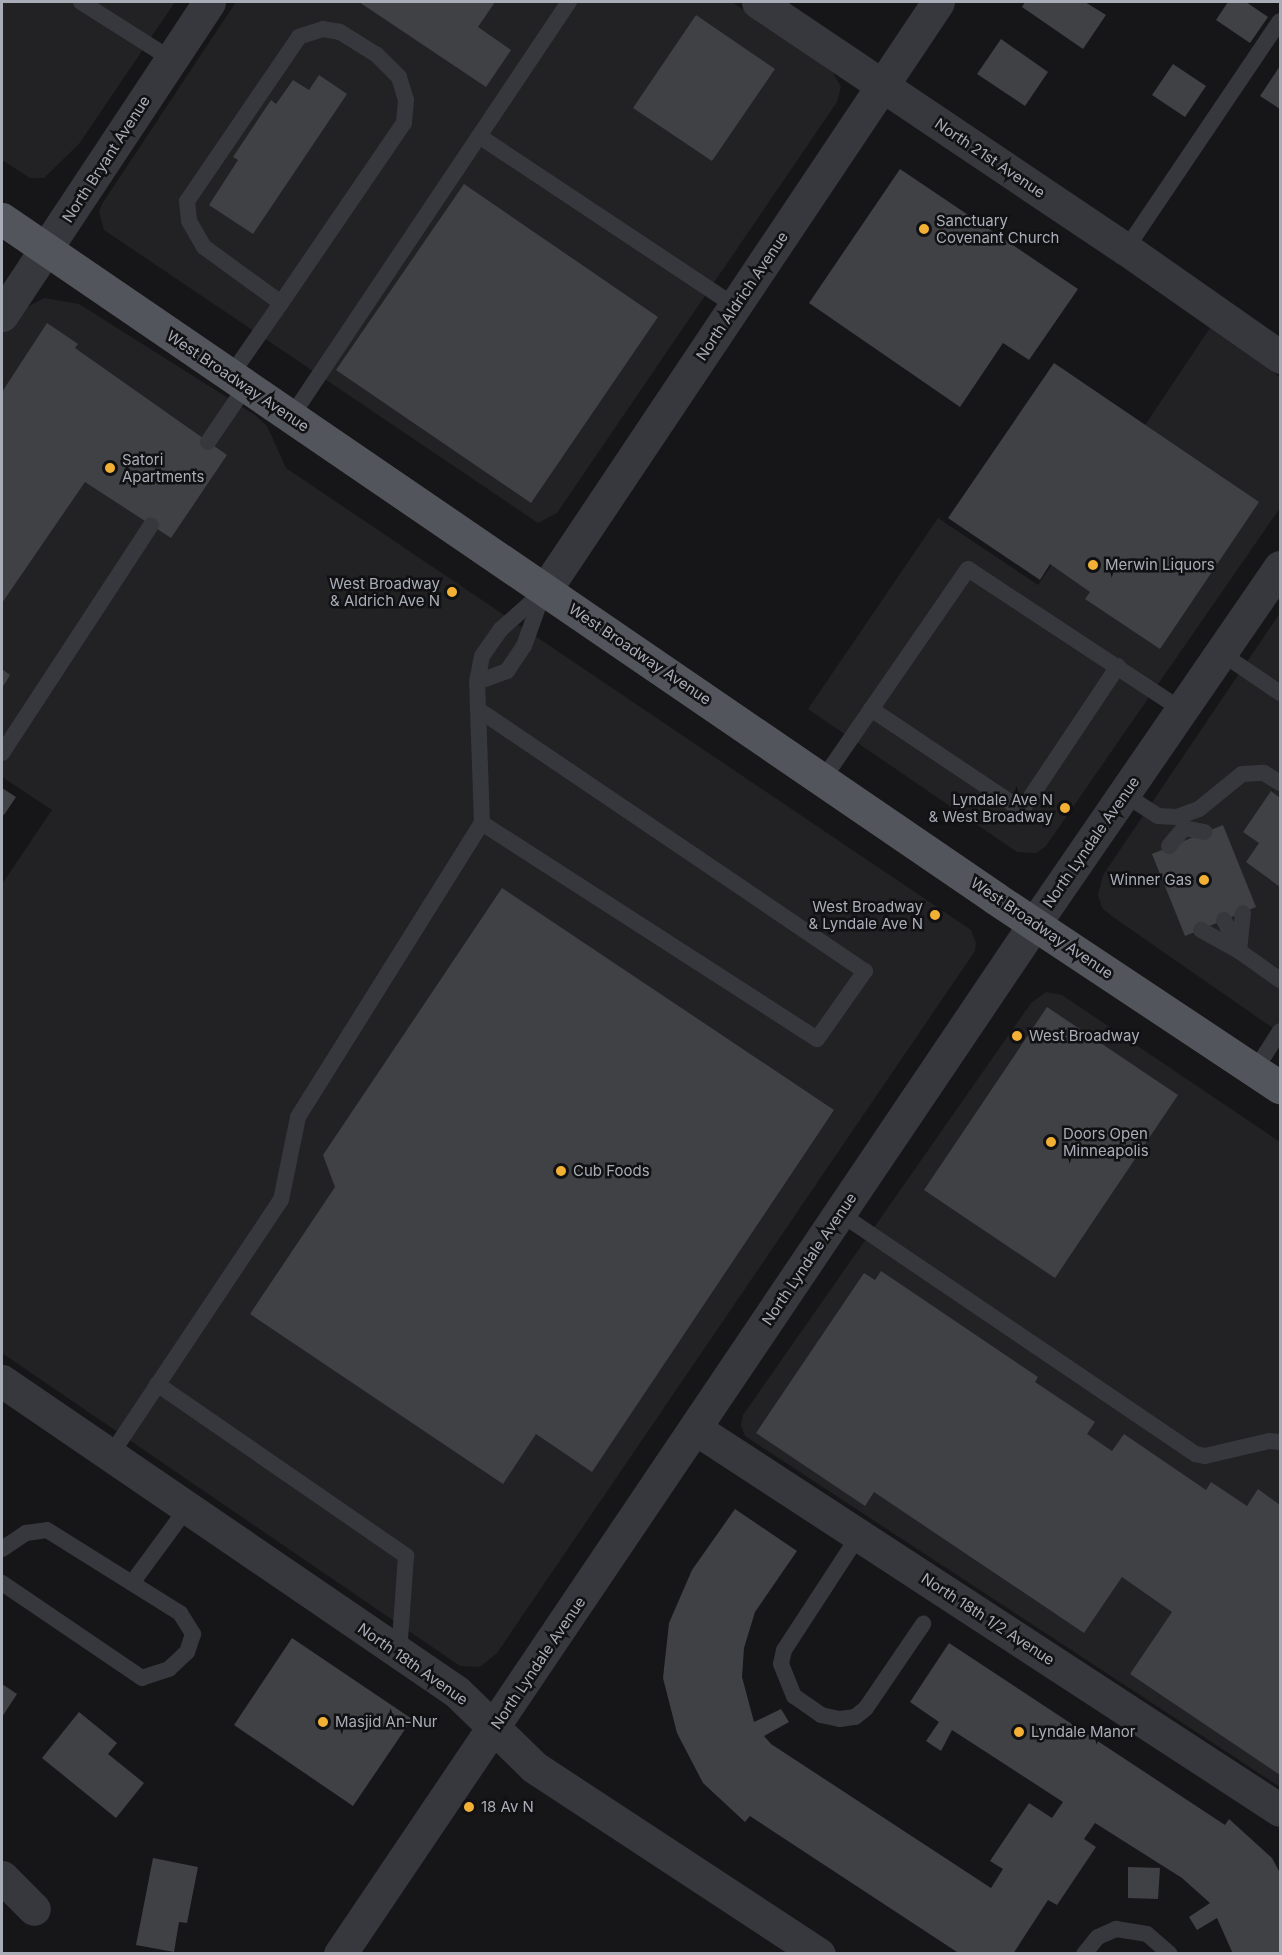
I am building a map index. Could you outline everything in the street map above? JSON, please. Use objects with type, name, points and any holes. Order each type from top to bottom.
[{"type":"main road","name":"West Broadway Avenue","points":[[2,219],[1035,923],[1268,1078]]},
{"type":"street","name":"North Bryant Avenue","points":[[2,315],[209,2]]},
{"type":"street","name":"North 21st Avenue","points":[[758,2],[1126,249],[1281,357]]},
{"type":"street","name":"North Aldrich Avenue","points":[[545,590],[939,2]]},
{"type":"street","name":"North Lyndale Avenue","points":[[340,1953],[496,1727],[1035,923],[1281,567]]},
{"type":"street","name":"North 18th Avenue","points":[[2,1383],[457,1692],[496,1727],[534,1767],[819,1953]]},
{"type":"street","name":"North 18th 1/2 Avenue","points":[[696,1429],[1281,1810]]},
{"type":"street","points":[[2,1877],[34,1909]]},
{"type":"lane","points":[[81,2],[171,59]]},
{"type":"lane","points":[[291,417],[569,2]]},
{"type":"lane","points":[[1126,249],[1281,21]]},
{"type":"lane","points":[[208,442],[238,380],[281,303],[404,123],[406,100],[399,77],[377,55],[340,32],[322,29],[299,37],[187,201],[189,222],[204,247],[281,303]]},
{"type":"lane","points":[[479,136],[735,306]]},
{"type":"lane","points":[[2,753],[151,525]]},
{"type":"lane","points":[[823,779],[968,568],[1182,710]]},
{"type":"lane","points":[[110,1456],[281,1200],[298,1117],[482,823],[477,682],[482,656],[500,630],[545,590]]},
{"type":"lane","points":[[477,682],[507,671],[524,646],[545,590]]},
{"type":"lane","points":[[1221,653],[1281,693]]},
{"type":"lane","points":[[871,709],[1022,810],[1118,666]]},
{"type":"lane","points":[[478,710],[865,971],[817,1039],[482,823]]},
{"type":"lane","points":[[1169,846],[1199,809],[1242,774],[1264,773],[1281,783]]},
{"type":"lane","points":[[1124,794],[1158,816],[1183,828],[1205,832]]},
{"type":"lane","points":[[1239,951],[1244,913]]},
{"type":"lane","points":[[1224,920],[1239,951]]},
{"type":"lane","points":[[1201,930],[1239,951],[1281,980]]},
{"type":"lane","points":[[1268,1078],[1281,1031]]},
{"type":"lane","points":[[841,1214],[1196,1454],[1205,1456],[1269,1441],[1281,1442]]},
{"type":"lane","points":[[157,1384],[406,1556],[399,1653]]},
{"type":"lane","points":[[132,1583],[187,1508]]},
{"type":"lane","points":[[2,1549],[26,1533],[47,1530],[180,1613],[193,1634],[187,1652],[169,1669],[142,1677],[2,1583]]},
{"type":"lane","points":[[859,1535],[784,1650],[781,1664],[794,1696],[821,1715],[840,1719],[855,1717],[866,1708],[923,1624]]},
{"type":"lane","points":[[1084,1953],[1098,1937],[1116,1929],[1147,1934],[1170,1953]]},
{"type":"shaded area","points":[[2,2],[175,2],[79,144],[44,178],[30,178],[2,160]]},
{"type":"shaded area","points":[[236,2],[732,2],[831,69],[841,87],[837,102],[557,513],[538,523],[104,230],[99,212],[102,204]]},
{"type":"shaded area","points":[[44,298],[79,304],[255,415],[267,426],[286,468],[971,930],[976,943],[975,951],[497,1653],[480,1667],[460,1666],[2,1353],[2,884],[52,810],[2,777],[2,334],[15,314]]},
{"type":"shaded area","points":[[1210,328],[1280,377],[1280,508],[1046,846],[1036,853],[1017,852],[808,709],[938,518],[1038,585]]},
{"type":"shaded area","points":[[1280,613],[1280,1033],[1113,917],[1102,908],[1098,895],[1103,875]]},
{"type":"shaded area","points":[[1046,992],[1062,995],[1280,1142],[1280,1787],[745,1436],[741,1425],[743,1415],[1031,1003]]},
{"type":"building","points":[[359,2],[495,2],[478,27],[511,50],[486,87]]},
{"type":"building","points":[[1025,2],[1085,2],[1106,15],[1083,49],[1022,7]]},
{"type":"building","points":[[1228,2],[1246,2],[1268,17],[1250,43],[1216,20]]},
{"type":"building","points":[[696,15],[775,69],[712,161],[633,108]]},
{"type":"building","points":[[1001,39],[1048,72],[1025,106],[977,74]]},
{"type":"building","points":[[1173,64],[1206,86],[1185,117],[1152,95]]},
{"type":"building","points":[[1280,66],[1280,109],[1260,96]]},
{"type":"building","points":[[319,75],[347,94],[253,234],[209,205],[238,160],[233,157],[271,100],[276,104],[293,80],[309,90]]},
{"type":"building","name":"Sanctuary Covenant Church","points":[[900,169],[1078,289],[1029,360],[1003,343],[960,407],[809,303]]},
{"type":"building","points":[[464,184],[658,317],[531,503],[336,370]]},
{"type":"building","name":"Satori Apartments","points":[[47,323],[78,344],[75,348],[227,455],[171,538],[85,482],[2,603],[2,392]]},
{"type":"building","points":[[1054,363],[1259,502],[1160,649],[1085,599],[1090,592],[1050,564],[1040,580],[948,518]]},
{"type":"building","points":[[2,669],[10,675],[2,688]]},
{"type":"building","points":[[2,788],[16,797],[4,815],[2,814]]},
{"type":"building","points":[[1271,791],[1280,798],[1280,887],[1246,862],[1259,843],[1243,832]]},
{"type":"building","name":"Winner Gas","points":[[1223,825],[1256,907],[1185,936],[1152,854]]},
{"type":"building","name":"Cub Foods","points":[[502,888],[834,1110],[592,1472],[536,1434],[503,1484],[250,1314],[335,1187],[323,1155]]},
{"type":"building","name":"Doors Open Minneapolis","points":[[1047,1007],[1178,1095],[1055,1278],[924,1190]]},
{"type":"building","points":[[881,1271],[1038,1377],[1035,1382],[1095,1422],[1087,1434],[1112,1451],[1124,1434],[1206,1490],[1211,1482],[1247,1506],[1258,1489],[1280,1505],[1280,1775],[1130,1674],[1172,1612],[1122,1577],[1084,1633],[874,1492],[865,1506],[756,1433],[864,1273],[875,1280]]},
{"type":"building","name":"Lyndale Manor","points":[[735,1509],[797,1551],[755,1612],[744,1648],[742,1677],[754,1722],[781,1709],[789,1722],[764,1736],[771,1744],[991,1888],[1003,1869],[990,1861],[1029,1803],[1052,1818],[1063,1802],[952,1730],[941,1751],[926,1741],[939,1722],[910,1702],[949,1643],[1225,1825],[1229,1819],[1272,1858],[1280,1873],[1280,1954],[1233,1954],[1217,1918],[1197,1930],[1189,1917],[1210,1903],[1182,1878],[1095,1823],[1084,1839],[1096,1847],[1057,1905],[1048,1900],[1013,1954],[960,1954],[750,1816],[745,1822],[703,1783],[677,1733],[663,1678],[669,1623],[692,1570]]},
{"type":"building","name":"Masjid An-Nur","points":[[292,1638],[412,1719],[353,1806],[234,1725]]},
{"type":"building","points":[[2,1684],[17,1694],[2,1717]]},
{"type":"building","points":[[79,1712],[117,1743],[108,1754],[144,1783],[116,1818],[42,1758]]},
{"type":"building","points":[[153,1858],[198,1867],[187,1923],[179,1922],[174,1952],[136,1945]]},
{"type":"building","points":[[1128,1867],[1160,1868],[1158,1899],[1128,1898]]},
{"type":"place","name":"Sanctuary Covenant Church","points":[[924,229]]},
{"type":"place","name":"Satori Apartments","points":[[110,468]]},
{"type":"place","name":"Merwin Liquors","points":[[1093,565]]},
{"type":"place","name":"West Broadway & Aldrich Ave N","points":[[452,592]]},
{"type":"place","name":"Lyndale Ave N & West Broadway","points":[[1065,808]]},
{"type":"place","name":"Winner Gas","points":[[1204,880]]},
{"type":"place","name":"West Broadway & Lyndale Ave N","points":[[935,915]]},
{"type":"place","name":"West Broadway","points":[[1017,1036]]},
{"type":"place","name":"Doors Open Minneapolis","points":[[1051,1142]]},
{"type":"place","name":"Cub Foods","points":[[561,1171]]},
{"type":"place","name":"Masjid An-Nur","points":[[323,1722]]},
{"type":"place","name":"Lyndale Manor","points":[[1019,1732]]},
{"type":"place","name":"18 Av N","points":[[469,1807]]}]
